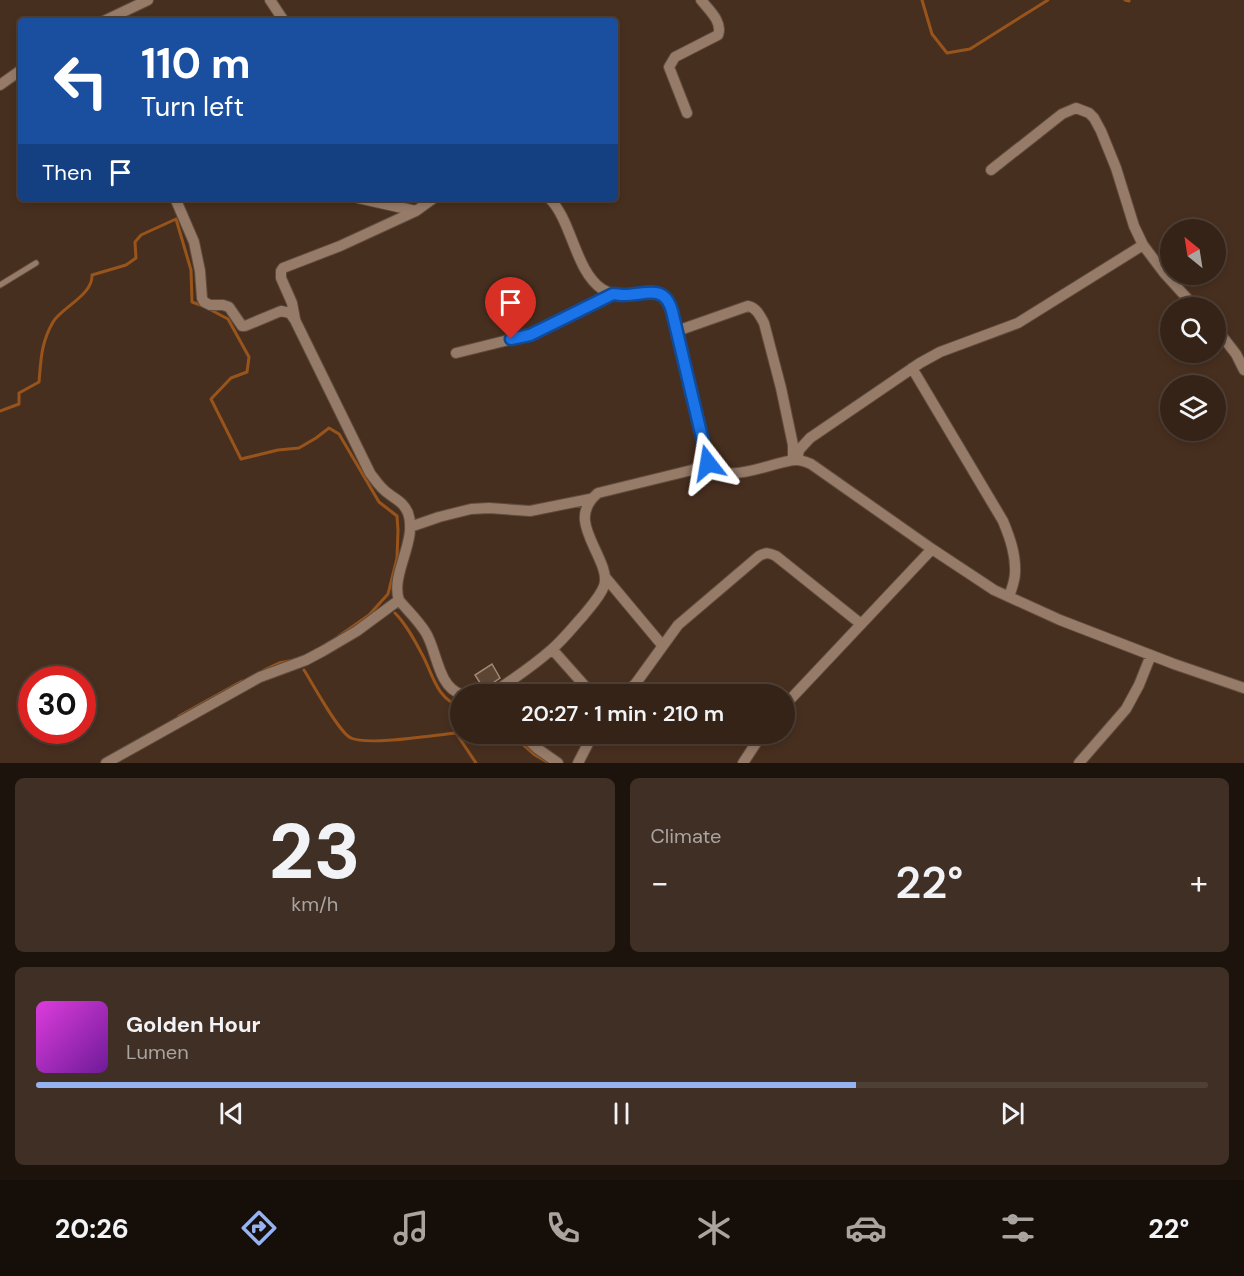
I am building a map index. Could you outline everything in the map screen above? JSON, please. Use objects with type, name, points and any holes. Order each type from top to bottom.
[{"type":"street","points":[[270,0],[282,18]]},
{"type":"street","points":[[687,112],[669,67],[675,57],[718,35],[719,25],[701,0]]},
{"type":"street","points":[[110,18],[144,1]]},
{"type":"street","points":[[0,85],[18,72]]},
{"type":"street","points":[[991,170],[1062,114],[1076,108],[1089,113],[1101,131],[1116,168],[1134,226],[1143,245],[1186,297]]},
{"type":"street","points":[[176,201],[194,242],[204,302],[229,307],[242,326],[281,311],[290,314],[370,473],[378,485],[403,504],[409,514],[410,527],[405,558],[397,581],[396,593],[399,600],[427,634],[436,659],[450,686]]},
{"type":"street","points":[[372,201],[416,210]]},
{"type":"street","points":[[295,320],[292,303],[281,278],[283,268],[340,246],[416,210],[430,201]]},
{"type":"street","points":[[551,201],[594,282],[613,294],[660,293],[670,304],[708,463],[712,467],[738,474],[795,461],[811,464],[994,590],[1060,620],[1244,688]]},
{"type":"street","points":[[795,461],[799,450],[810,438],[912,368],[940,352],[1018,323],[1143,245]]},
{"type":"street","points":[[456,353],[530,335],[613,294]]},
{"type":"street","points":[[677,331],[748,306],[760,315],[781,388],[795,461]]},
{"type":"street","points":[[1226,341],[1244,370]]},
{"type":"street","points":[[912,368],[990,497],[1011,539],[1016,575],[1009,597]]},
{"type":"street","points":[[662,645],[606,578],[586,528],[584,518],[586,505],[598,492],[692,470],[708,463]]},
{"type":"street","points":[[410,527],[471,508],[530,511],[590,499]]},
{"type":"street","points":[[795,694],[932,549]]},
{"type":"street","points":[[635,684],[678,625],[764,553],[777,556],[861,624]]},
{"type":"street","points":[[506,684],[552,649],[591,606],[602,591],[606,578]]},
{"type":"street","points":[[106,763],[260,677],[300,663],[323,651],[357,632],[399,600]]},
{"type":"street","points":[[552,649],[583,684]]},
{"type":"street","points":[[1079,763],[1126,709],[1151,655]]},
{"type":"street","points":[[533,744],[558,763]]},
{"type":"street","points":[[578,763],[587,744]]},
{"type":"street","points":[[743,763],[755,744]]},
{"type":"lane","points":[[0,285],[36,263]]},
{"type":"building","points":[[492,664],[500,678],[491,684],[481,684],[475,675]]},
{"type":"waterway","points":[[922,0],[932,34],[947,53],[970,49],[1048,0]]},
{"type":"waterway","points":[[1125,0],[1129,1]]},
{"type":"waterway","points":[[0,411],[19,404],[19,393],[39,382],[44,344],[57,317],[82,295],[91,282],[92,275],[126,265],[136,258],[135,242],[141,235],[176,219],[191,270],[192,302],[203,306]]},
{"type":"waterway","points":[[209,309],[228,319],[249,357],[247,372],[231,378],[211,399],[241,459],[278,450],[299,448],[329,428],[339,434],[379,502],[397,516],[397,558],[388,594],[369,615],[339,636]]},
{"type":"waterway","points":[[395,613],[414,640],[441,693],[450,701]]},
{"type":"waterway","points":[[264,670],[279,663],[294,660]]},
{"type":"waterway","points":[[304,670],[333,718],[351,738],[372,741],[456,733],[476,763]]},
{"type":"waterway","points":[[179,716],[242,681]]},
{"type":"waterway","points":[[522,744],[549,763]]},
{"type":"route","points":[[511,339],[530,335],[613,294],[660,293],[670,304],[672,311],[708,463]]}]
